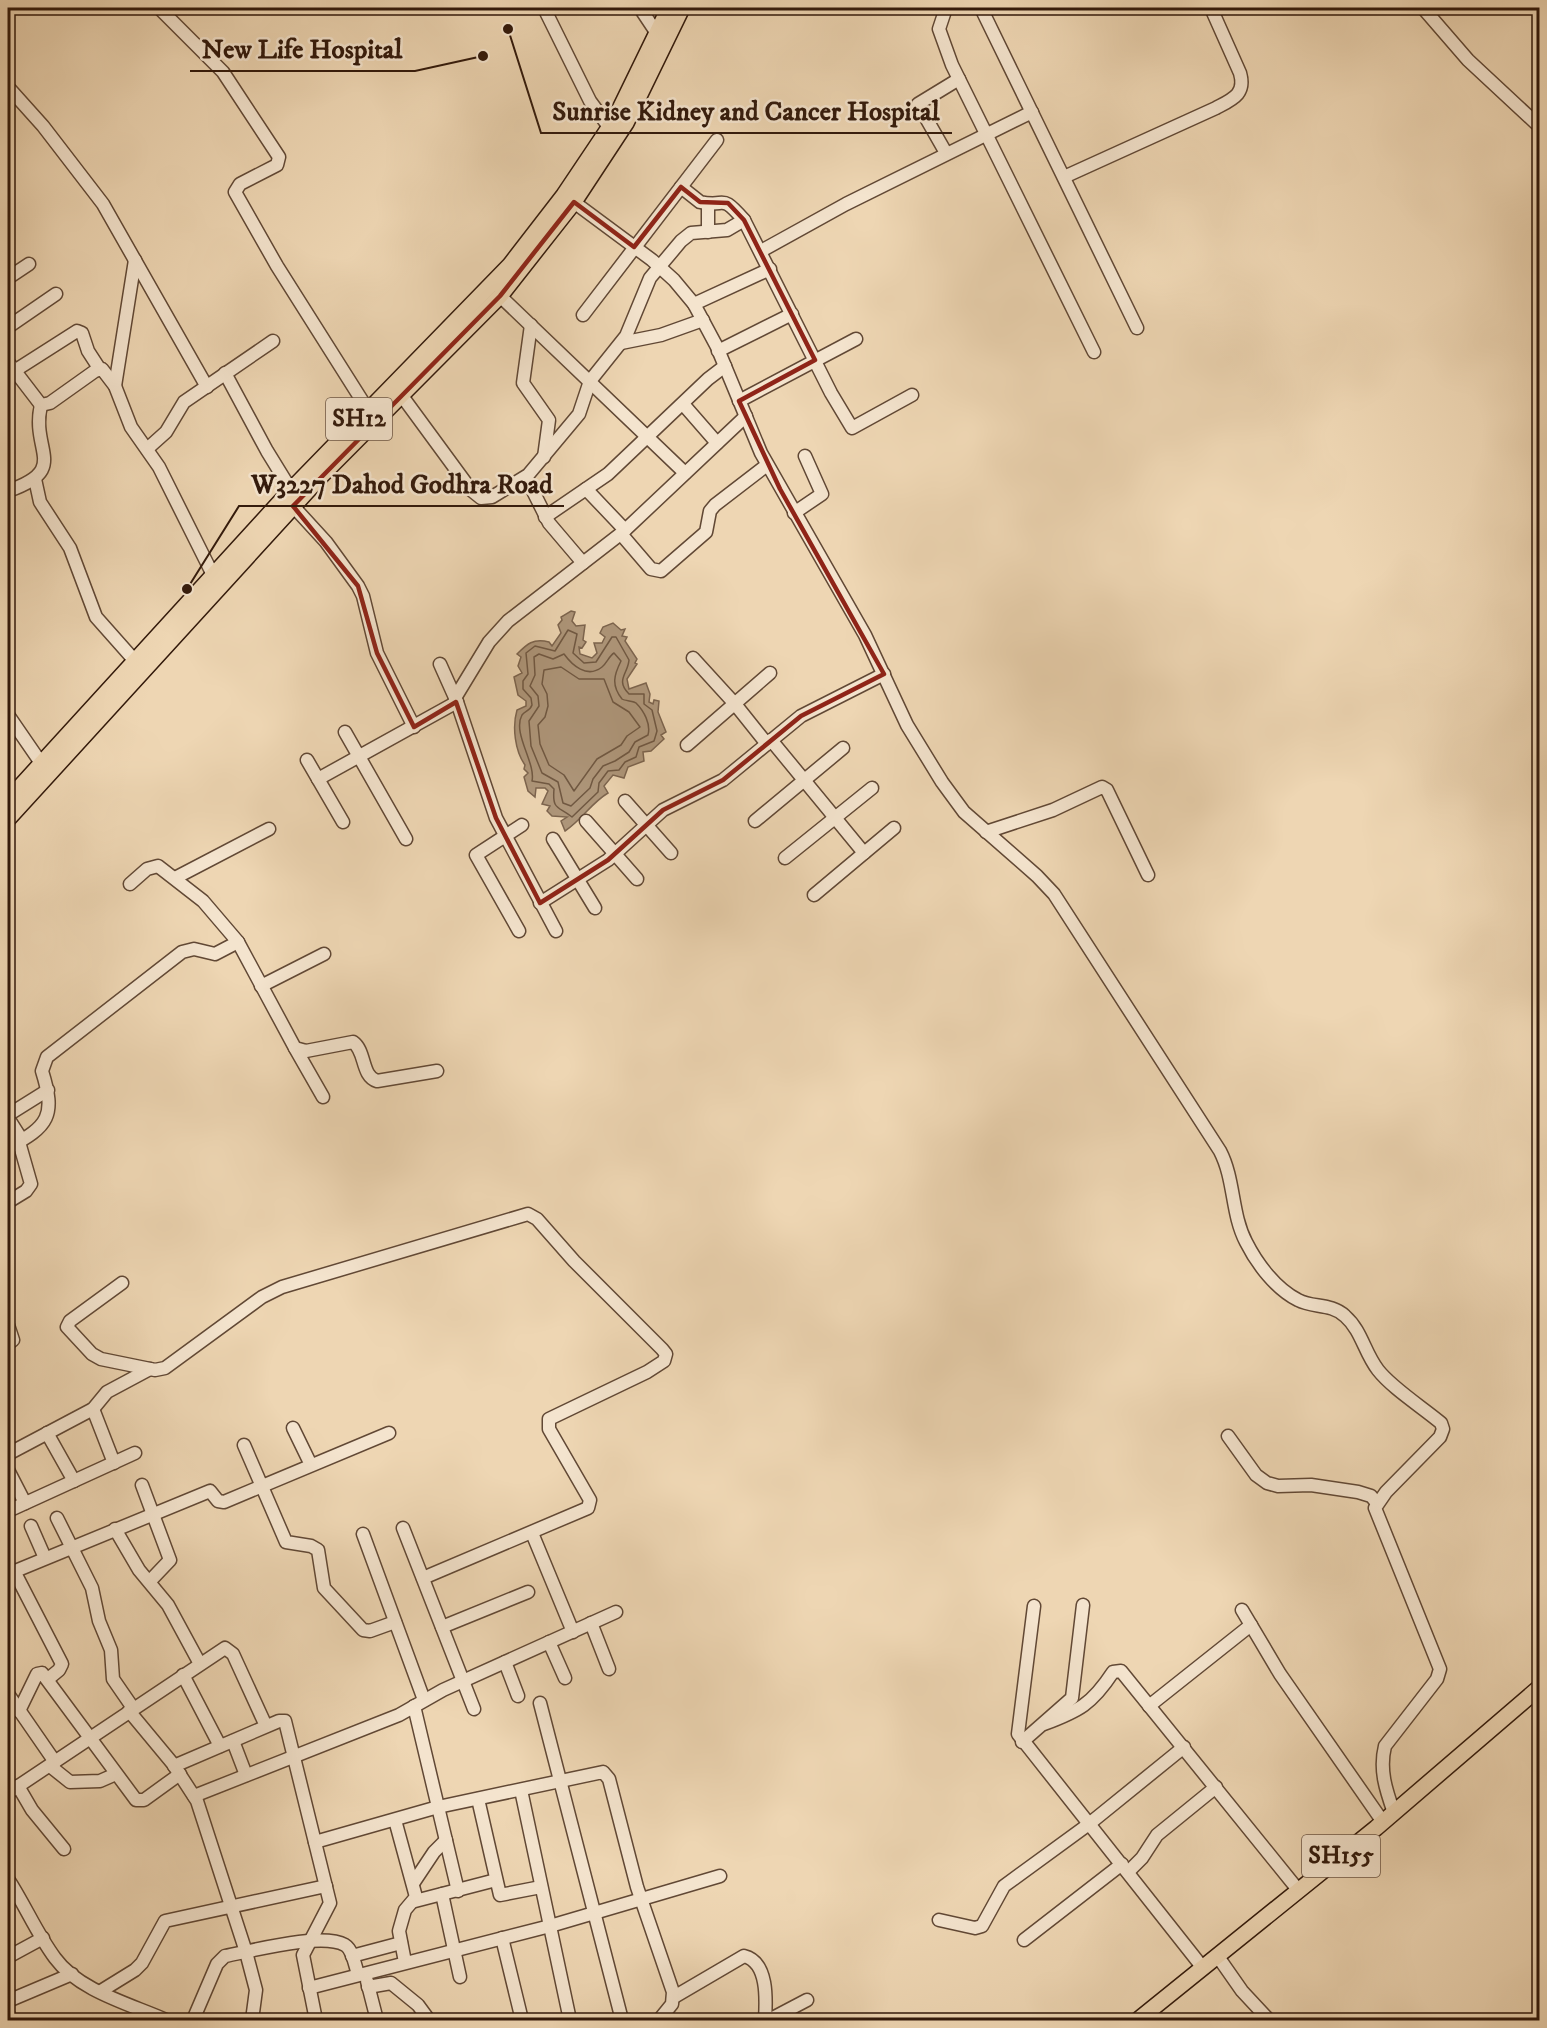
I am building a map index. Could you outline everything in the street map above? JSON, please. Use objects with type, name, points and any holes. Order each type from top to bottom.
[{"type":"main road","name":"SH12","points":[[8,801],[213,575],[292,498],[368,410],[424,356],[510,265],[569,198],[658,35],[669,8]]},
{"type":"main road","points":[[8,819],[292,498],[402,396],[500,296],[569,198],[626,123],[682,8]]},
{"type":"main road","name":"SH155","points":[[1138,2020],[1389,1817],[1510,1715],[1539,1687]]},
{"type":"main road","name":"SH155","points":[[1147,2020],[1539,1696]]},
{"type":"street","points":[[159,8],[223,72],[279,157],[277,165],[236,186],[235,192],[277,266],[368,410]]},
{"type":"street","points":[[544,8],[590,101],[609,127]]},
{"type":"street","points":[[640,8],[658,35]]},
{"type":"street","points":[[946,8],[940,23],[940,37],[986,135],[1094,351]]},
{"type":"street","points":[[981,8],[1137,328]]},
{"type":"street","points":[[1064,177],[1216,108],[1239,94],[1243,83],[1240,73],[1211,8]]},
{"type":"street","points":[[1423,8],[1468,60],[1539,127]]},
{"type":"street","points":[[946,153],[918,104],[959,79]]},
{"type":"street","points":[[8,87],[43,126],[103,204],[207,387]]},
{"type":"street","points":[[761,251],[946,153],[1032,112]]},
{"type":"street","points":[[583,315],[717,140]]},
{"type":"street","points":[[681,187],[700,202],[708,204],[723,200],[744,220],[831,393],[852,428],[912,395]]},
{"type":"street","points":[[569,198],[659,266],[694,304],[725,366],[767,465],[866,635],[907,725],[942,782],[964,812],[1037,876],[1054,894],[1220,1151],[1228,1167],[1239,1225],[1247,1244],[1274,1282],[1298,1300],[1329,1306],[1343,1314],[1362,1337],[1379,1372],[1441,1423],[1443,1429],[1440,1437],[1376,1502]]},
{"type":"street","points":[[708,204],[708,232]]},
{"type":"street","points":[[402,396],[430,430],[468,487],[481,498],[492,497],[526,477],[579,414],[590,381],[621,343],[646,287],[659,266],[686,236],[699,232],[727,230],[744,220]]},
{"type":"street","points":[[115,386],[135,260]]},
{"type":"street","points":[[8,278],[29,264]]},
{"type":"street","points":[[694,304],[770,269]]},
{"type":"street","points":[[8,327],[56,294]]},
{"type":"street","points":[[500,296],[685,473]]},
{"type":"street","points":[[718,351],[792,314]]},
{"type":"street","points":[[621,343],[661,334],[703,320]]},
{"type":"street","points":[[531,325],[523,383],[549,420],[544,458]]},
{"type":"street","points":[[41,405],[10,370],[77,331],[82,333],[88,351],[115,386],[131,427],[159,467],[213,575]]},
{"type":"street","points":[[739,401],[856,339]]},
{"type":"street","points":[[147,448],[166,432],[179,407],[273,341]]},
{"type":"street","points":[[545,517],[608,474],[708,379],[725,366]]},
{"type":"street","points":[[41,405],[50,403],[99,368]]},
{"type":"street","points":[[225,373],[292,498],[358,586],[363,596],[377,653],[414,727]]},
{"type":"street","points":[[683,404],[717,443]]},
{"type":"street","points":[[8,491],[35,479],[44,465],[38,423],[41,405]]},
{"type":"street","points":[[318,779],[414,727],[456,700],[489,642],[500,630],[623,532],[746,416]]},
{"type":"street","points":[[794,513],[822,494],[805,456]]},
{"type":"street","points":[[586,489],[651,569],[661,571],[706,532],[711,508],[767,465]]},
{"type":"street","points":[[526,477],[545,517],[584,563]]},
{"type":"street","points":[[35,479],[40,502],[70,548],[96,617],[135,661]]},
{"type":"street","points":[[693,658],[803,779],[864,853]]},
{"type":"street","points":[[440,664],[456,700],[504,837],[556,931]]},
{"type":"street","points":[[687,745],[770,673]]},
{"type":"street","points":[[540,903],[578,880],[615,853],[669,806],[723,780],[801,716],[884,675]]},
{"type":"street","points":[[8,715],[41,763]]},
{"type":"street","points":[[345,732],[406,839]]},
{"type":"street","points":[[755,821],[843,748]]},
{"type":"street","points":[[307,760],[343,822]]},
{"type":"street","points":[[986,832],[1053,810],[1102,787],[1107,790],[1148,875]]},
{"type":"street","points":[[785,858],[872,789]]},
{"type":"street","points":[[625,801],[671,853]]},
{"type":"street","points":[[586,821],[637,879]]},
{"type":"street","points":[[519,931],[476,855],[522,825]]},
{"type":"street","points":[[814,894],[894,828]]},
{"type":"street","points":[[175,878],[269,829]]},
{"type":"street","points":[[553,839],[595,908]]},
{"type":"street","points":[[130,884],[152,866],[158,866],[203,901],[238,942],[323,1097]]},
{"type":"street","points":[[16,1143],[46,1120],[50,1111],[48,1090],[42,1071],[47,1057],[182,952],[194,949],[215,954],[238,942]]},
{"type":"street","points":[[261,986],[324,954]]},
{"type":"street","points":[[295,1048],[306,1051],[353,1041],[361,1050],[369,1076],[377,1081],[437,1071]]},
{"type":"street","points":[[8,1202],[26,1191],[32,1184],[8,1116],[48,1090]]},
{"type":"street","points":[[8,1454],[93,1409],[106,1392],[150,1369],[172,1365],[238,1314],[282,1287],[505,1221],[533,1215],[574,1261],[621,1305],[666,1354],[664,1361],[647,1372],[549,1419],[549,1429],[590,1504],[580,1513],[423,1578]]},
{"type":"street","points":[[122,1283],[70,1321],[67,1327],[92,1354],[101,1359],[150,1369]]},
{"type":"street","points":[[8,1325],[13,1340],[8,1344]]},
{"type":"street","points":[[93,1409],[114,1463]]},
{"type":"street","points":[[293,1428],[311,1465]]},
{"type":"street","points":[[48,1679],[59,1671],[62,1664],[11,1572],[210,1491],[220,1502],[389,1432]]},
{"type":"street","points":[[47,1433],[74,1481]]},
{"type":"street","points":[[1228,1436],[1256,1475],[1268,1484],[1311,1485],[1358,1492],[1371,1496],[1376,1502],[1376,1514],[1440,1669],[1437,1678],[1385,1746],[1382,1760],[1389,1817]]},
{"type":"street","points":[[244,1445],[286,1542],[311,1546],[318,1550],[324,1588],[363,1630],[370,1631],[395,1622]]},
{"type":"street","points":[[8,1511],[135,1453]]},
{"type":"street","points":[[8,1470],[25,1503]]},
{"type":"street","points":[[142,1485],[170,1560],[150,1581]]},
{"type":"street","points":[[57,1518],[92,1588],[99,1621],[111,1650],[113,1678],[131,1710],[194,1796],[233,1907],[256,1990],[252,2020]]},
{"type":"street","points":[[31,1526],[45,1558]]},
{"type":"street","points":[[403,1528],[474,1709]]},
{"type":"street","points":[[115,1529],[139,1570],[168,1605],[200,1664]]},
{"type":"street","points":[[532,1533],[573,1632]]},
{"type":"street","points":[[363,1534],[395,1622],[419,1703],[438,1807],[458,1891]]},
{"type":"street","points":[[442,1627],[528,1592]]},
{"type":"street","points":[[1022,1742],[1072,1698],[1083,1605]]},
{"type":"street","points":[[1034,1606],[1017,1727],[1022,1742],[1203,1968]]},
{"type":"street","points":[[1242,1610],[1280,1674],[1389,1817]]},
{"type":"street","points":[[194,1796],[399,1715],[463,1681],[616,1612]]},
{"type":"street","points":[[591,1623],[609,1669]]},
{"type":"street","points":[[1149,1706],[1251,1624]]},
{"type":"street","points":[[549,1642],[565,1678]]},
{"type":"street","points":[[64,1849],[13,1790],[221,1650],[230,1650],[266,1726]]},
{"type":"street","points":[[506,1662],[518,1696]]},
{"type":"street","points":[[1044,1724],[1072,1713],[1092,1701],[1117,1670],[1122,1671],[1299,1890]]},
{"type":"street","points":[[19,1711],[37,1674],[42,1673],[138,1802],[177,1770],[220,1746],[266,1726],[285,1722],[326,1886],[329,1908],[303,1955],[316,2020]]},
{"type":"street","points":[[183,1675],[220,1746]]},
{"type":"street","points":[[8,1694],[52,1764],[70,1782],[100,1781],[116,1774]]},
{"type":"street","points":[[540,1703],[622,2020]]},
{"type":"street","points":[[233,1741],[246,1775]]},
{"type":"street","points":[[939,1920],[975,1928],[982,1926],[1004,1886],[1089,1824],[1184,1748]]},
{"type":"street","points":[[315,1842],[438,1807],[603,1772],[607,1775],[642,1901],[674,1997],[672,2004],[659,2020]]},
{"type":"street","points":[[1024,1940],[1142,1858],[1157,1835],[1216,1787]]},
{"type":"street","points":[[521,1790],[570,2020]]},
{"type":"street","points":[[478,1799],[498,1893],[502,1896],[541,1887]]},
{"type":"street","points":[[395,1820],[414,1882],[415,1901]]},
{"type":"street","points":[[414,1882],[434,1852],[446,1840]]},
{"type":"street","points":[[309,1988],[642,1901],[720,1876]]},
{"type":"street","points":[[8,1880],[56,1960],[72,1974],[101,1991],[166,2020]]},
{"type":"street","points":[[405,1962],[399,1931],[405,1910],[415,1901],[496,1880]]},
{"type":"street","points":[[101,1991],[135,1970],[142,1963],[165,1921],[326,1886]]},
{"type":"street","points":[[442,1894],[460,1977]]},
{"type":"street","points":[[8,1957],[43,1938]]},
{"type":"street","points":[[502,1938],[522,2020]]},
{"type":"street","points":[[194,2020],[220,1959],[310,1940],[343,1944],[368,1987],[377,2020]]},
{"type":"street","points":[[352,1956],[401,1942]]},
{"type":"street","points":[[674,1997],[744,1956],[751,1958],[757,1965],[765,1987],[765,2020]]},
{"type":"street","points":[[1221,1961],[1242,1991],[1269,2020]]},
{"type":"street","points":[[8,2001],[72,1974]]},
{"type":"street","points":[[368,1987],[391,1983],[418,2005],[429,2020]]},
{"type":"street","points":[[770,2020],[807,2000]]},
{"type":"street","points":[[8,2013],[10,2020]]},
{"type":"highlighted area","points":[[681,187],[700,202],[728,203],[744,220],[815,360],[739,401],[780,489],[884,674],[801,716],[723,780],[663,810],[608,860],[540,903],[496,818],[456,702],[414,727],[377,653],[358,586],[293,506],[500,296],[574,202],[634,247]]},
{"type":"water","points":[[571,611],[575,612],[572,621],[576,626],[585,625],[583,640],[586,642],[582,648],[579,647],[580,654],[592,658],[597,653],[594,643],[602,643],[605,637],[600,633],[603,627],[613,623],[621,630],[625,629],[622,636],[627,637],[625,641],[637,659],[635,663],[637,664],[627,679],[629,689],[646,683],[650,694],[649,702],[653,704],[654,700],[659,701],[658,712],[666,732],[661,735],[664,739],[651,751],[643,752],[644,761],[628,767],[624,778],[613,775],[604,786],[608,793],[565,831],[561,821],[567,817],[552,816],[547,811],[550,806],[542,804],[548,791],[545,788],[536,788],[535,797],[528,791],[524,777],[528,773],[524,769],[525,765],[519,753],[515,731],[517,710],[526,706],[526,701],[518,695],[514,677],[522,673],[518,666],[521,657],[517,654],[534,641],[549,642],[552,646],[561,633],[558,625],[562,620],[561,617]]},
{"type":"place","name":"Sunrise Kidney and Cancer Hospital","points":[[508,29]]},
{"type":"place","name":"New Life Hospital","points":[[483,56]]},
{"type":"place","name":"W3227 Dahod Godhra Road","points":[[187,589]]}]
